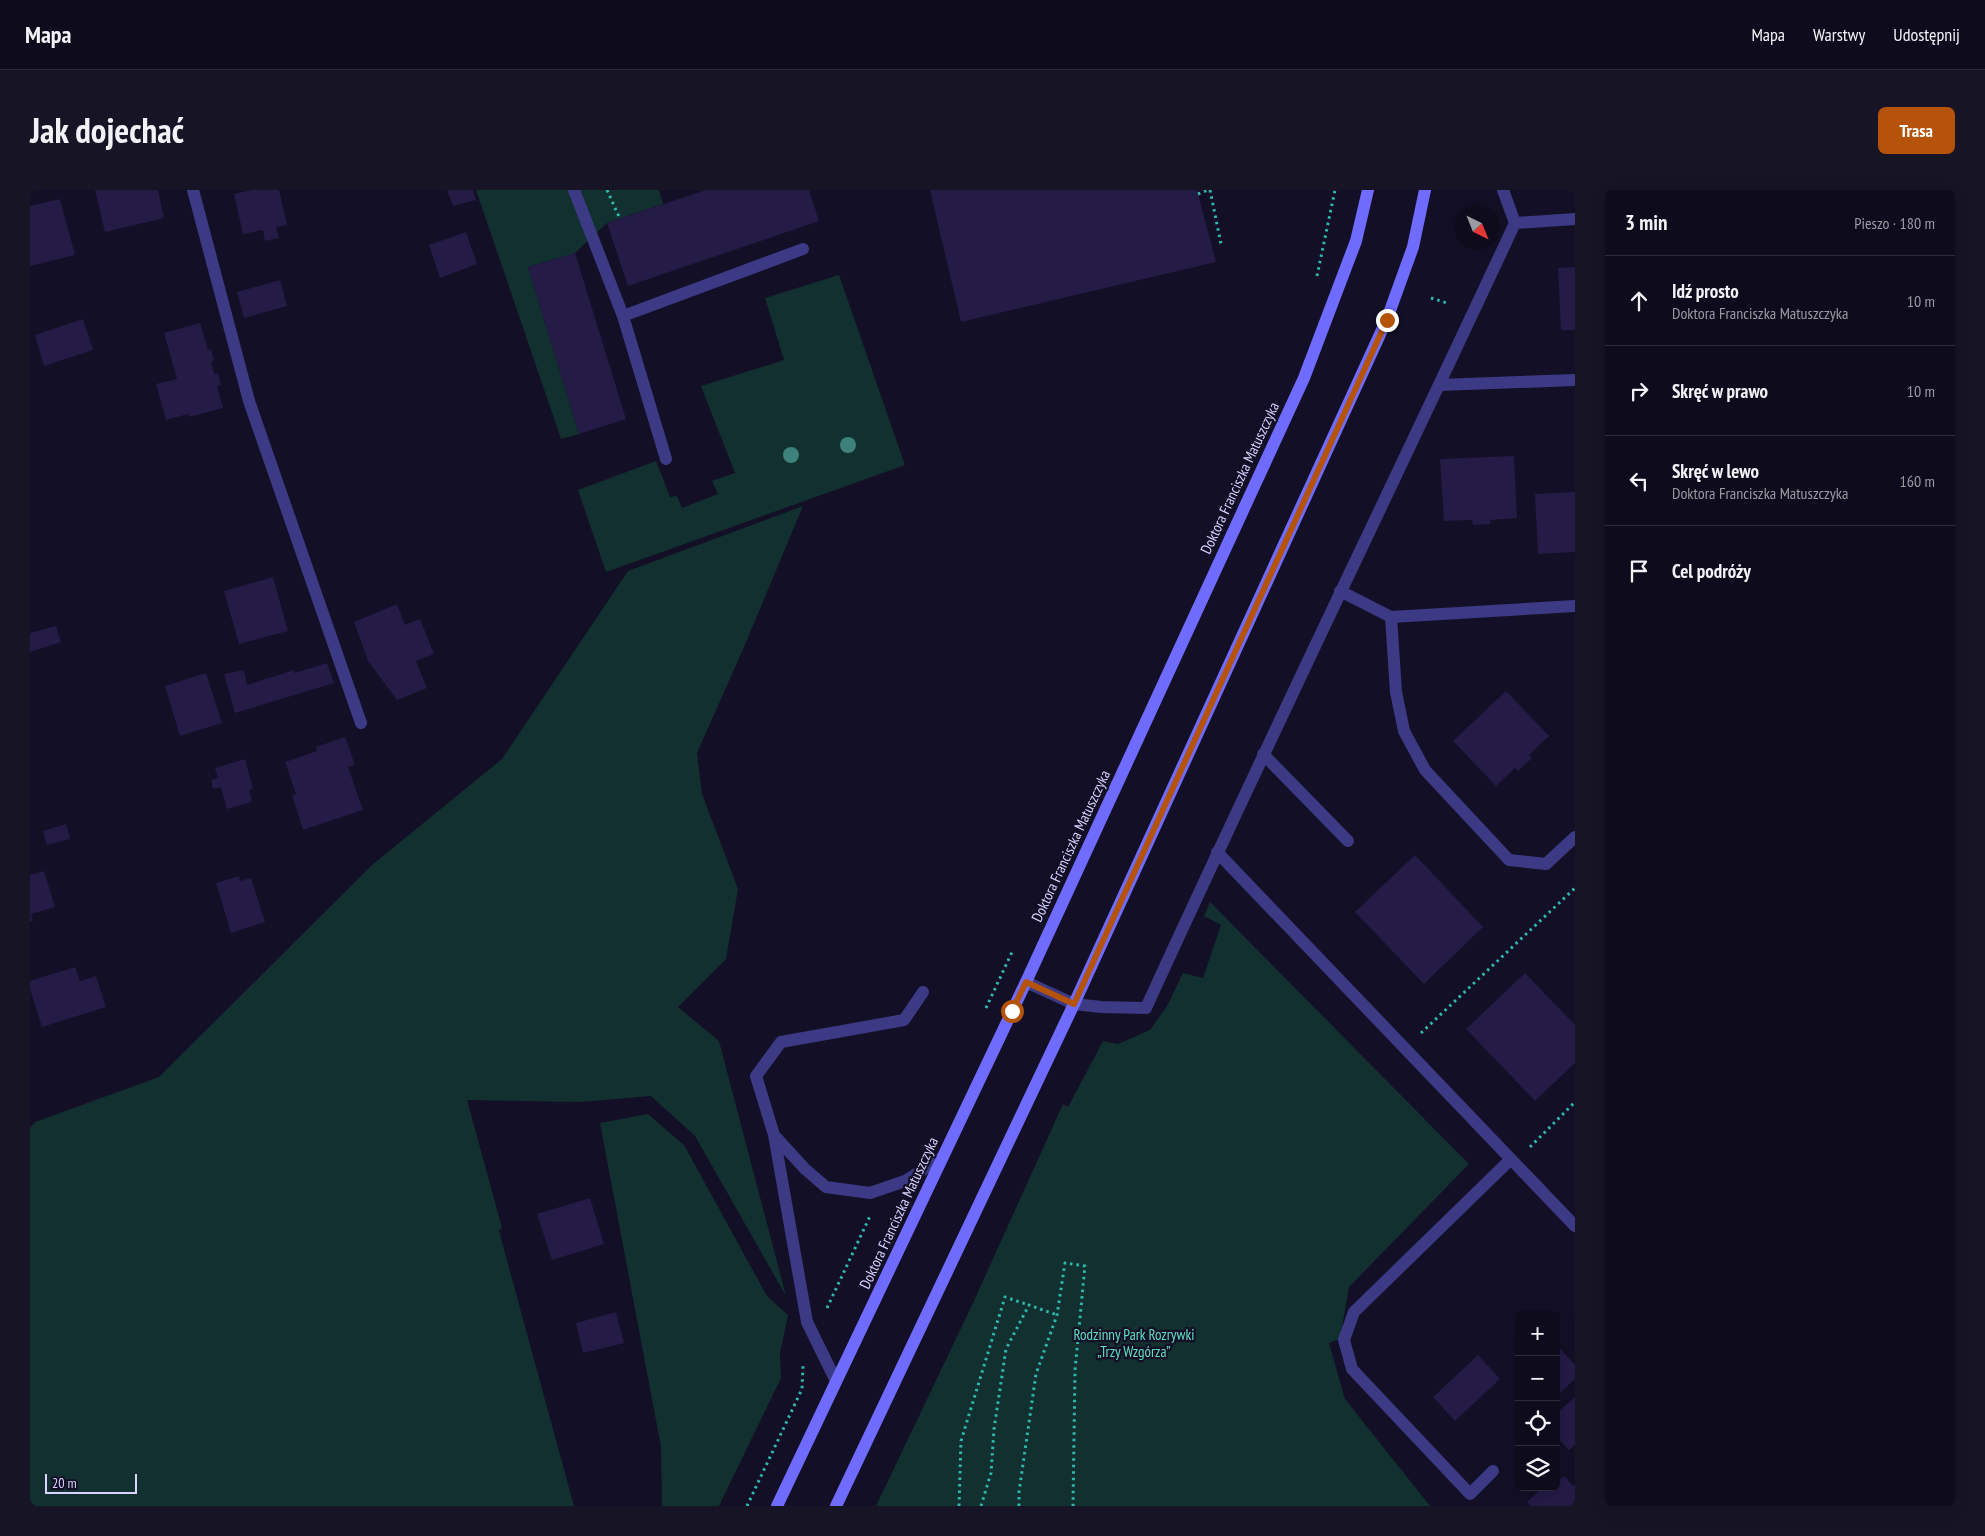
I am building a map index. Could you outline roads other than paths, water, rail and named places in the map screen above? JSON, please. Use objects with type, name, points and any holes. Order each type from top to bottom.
[{"type":"main road","name":"Doktora Franciszka Matuszczyka","points":[[777,1506],[1026,982],[1304,378],[1356,241],[1368,190]]},
{"type":"main road","points":[[836,1506],[1074,1004],[1387,320],[1413,246],[1425,190]]},
{"type":"street","points":[[193,190],[250,402],[361,723]]},
{"type":"street","points":[[574,190],[623,316],[666,459]]},
{"type":"street","points":[[1026,982],[1074,1004],[1146,1008],[1263,754],[1515,223],[1503,190]]},
{"type":"street","points":[[1515,223],[1575,219]]},
{"type":"street","points":[[623,316],[803,249]]},
{"type":"street","points":[[1439,385],[1575,380]]},
{"type":"street","points":[[1340,591],[1391,617],[1575,606]]},
{"type":"street","points":[[1391,617],[1396,692],[1404,731],[1425,770],[1508,860],[1546,864],[1575,837]]},
{"type":"street","points":[[1263,754],[1348,841]]},
{"type":"street","points":[[1217,852],[1575,1226]]},
{"type":"street","points":[[836,1381],[807,1322],[774,1135],[756,1076],[781,1042],[904,1020],[922,992]]},
{"type":"street","points":[[774,1135],[805,1169],[826,1187],[870,1192],[905,1182],[943,1157]]},
{"type":"street","points":[[1493,1471],[1470,1494],[1352,1369],[1344,1340],[1354,1312],[1511,1159]]},
{"type":"park label","name":"Rodzinny Park Rozrywki „Trzy Wzgórza”","points":[[1134,1344]]}]
